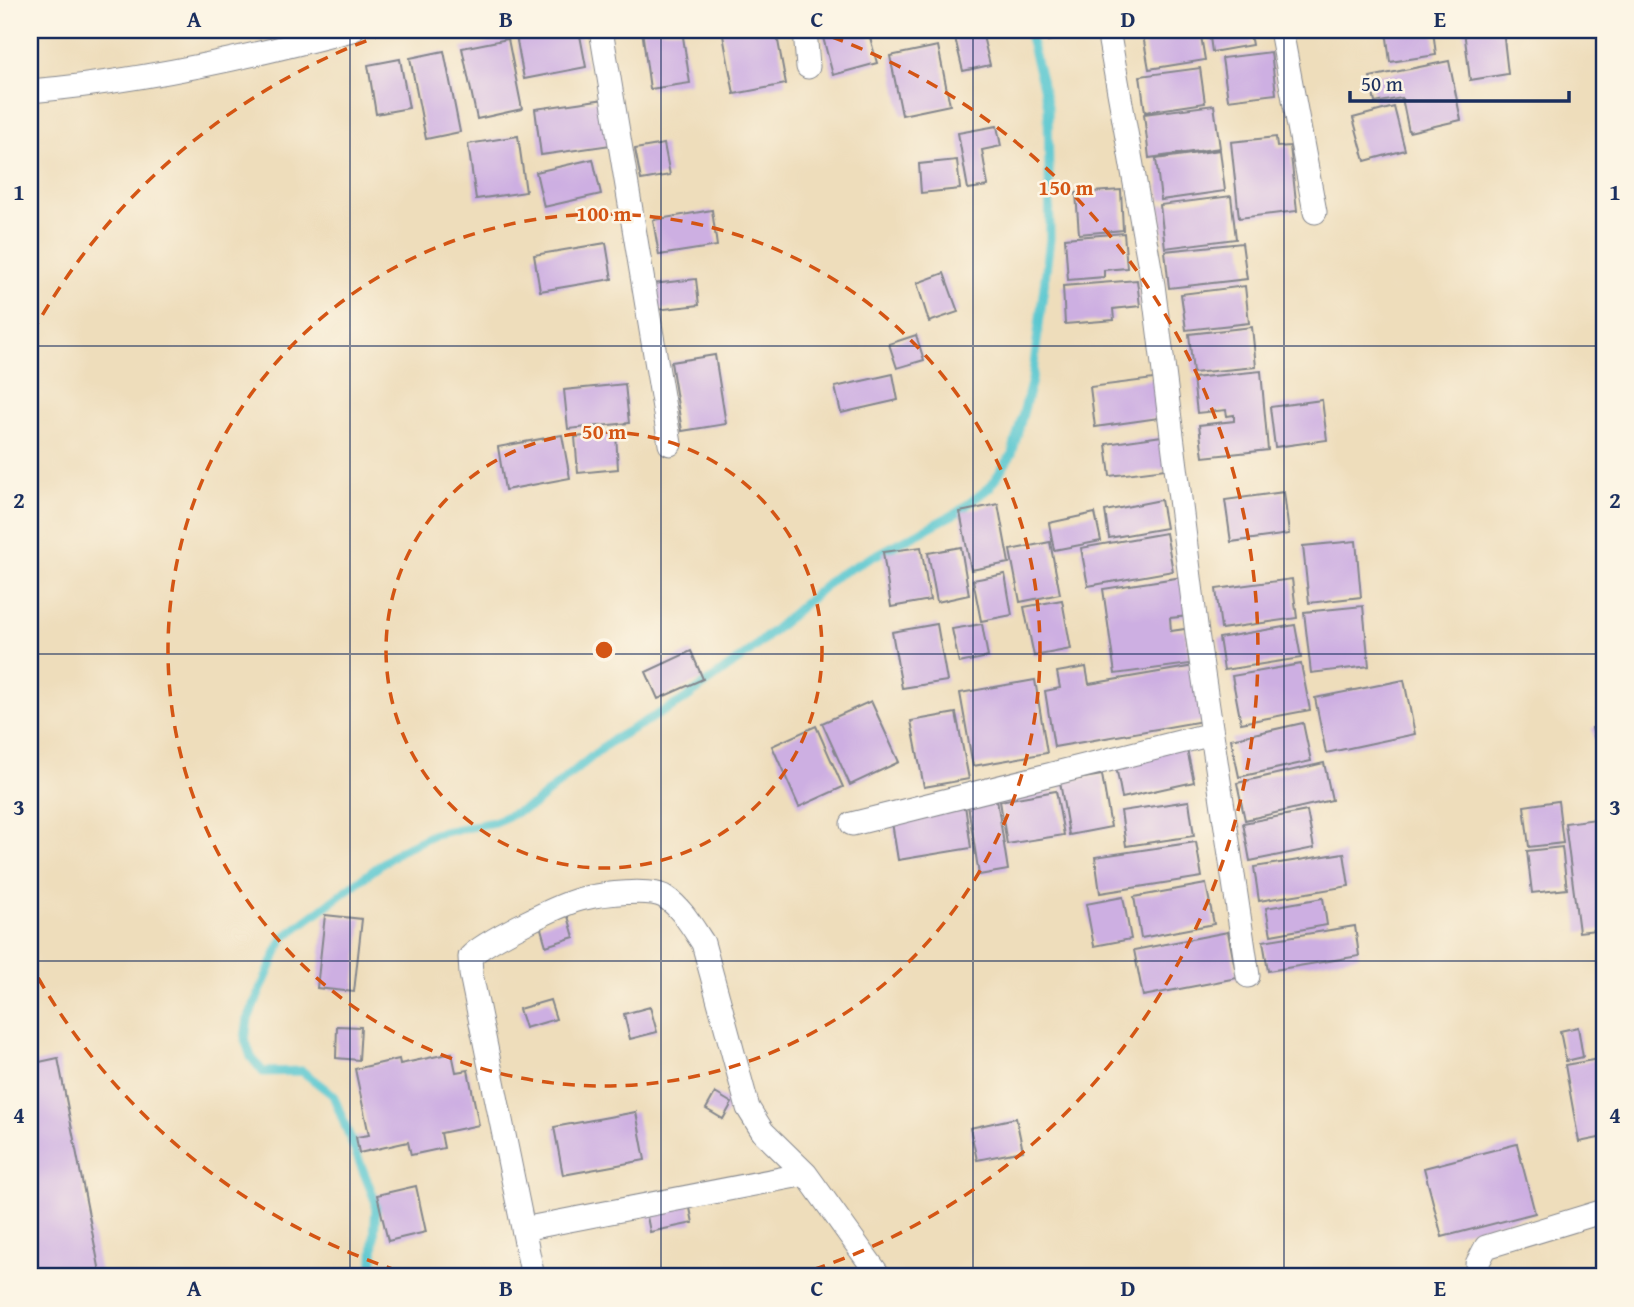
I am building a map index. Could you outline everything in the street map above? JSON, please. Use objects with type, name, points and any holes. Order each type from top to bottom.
[{"type":"street","points":[[30,91],[97,86],[293,46],[352,30]]},
{"type":"street","points":[[601,30],[670,444]]},
{"type":"street","points":[[805,30],[808,67]]},
{"type":"street","points":[[1108,30],[1153,285],[1212,734],[1248,976]]},
{"type":"street","points":[[1282,30],[1315,212]]},
{"type":"street","points":[[852,824],[1212,734]]},
{"type":"street","points":[[534,1277],[471,974],[470,957],[511,931],[582,898],[637,892],[665,896],[688,921],[703,943],[748,1108],[763,1132],[806,1174],[880,1277]]},
{"type":"street","points":[[523,1229],[806,1174]]},
{"type":"street","points":[[1479,1277],[1477,1264],[1486,1247],[1604,1211]]},
{"type":"building","points":[[515,30],[579,30],[586,67],[524,79]]},
{"type":"building","points":[[642,30],[682,30],[690,83],[650,89]]},
{"type":"building","points":[[722,30],[776,30],[786,84],[734,94]]},
{"type":"building","points":[[821,30],[868,30],[877,63],[833,75]]},
{"type":"building","points":[[914,30],[938,30],[938,31],[916,36]]},
{"type":"building","points":[[1045,30],[1086,30],[1087,31],[1048,41]]},
{"type":"building","points":[[1142,30],[1200,30],[1205,60],[1149,69]]},
{"type":"building","points":[[1209,30],[1265,31],[1250,34],[1252,45],[1212,52]]},
{"type":"building","points":[[1386,30],[1433,30],[1436,55],[1390,62]]},
{"type":"building","points":[[1464,30],[1503,30],[1508,74],[1470,80]]},
{"type":"building","points":[[982,32],[990,65],[963,71],[955,38]]},
{"type":"building","points":[[508,39],[522,109],[477,119],[462,48]]},
{"type":"building","points":[[938,46],[950,105],[902,115],[890,56]]},
{"type":"building","points":[[444,51],[460,132],[426,139],[410,58]]},
{"type":"building","points":[[1271,52],[1276,94],[1228,100],[1222,58]]},
{"type":"building","points":[[400,59],[409,108],[376,114],[368,65]]},
{"type":"building","points":[[1449,61],[1461,120],[1409,132],[1402,98],[1375,103],[1370,77]]},
{"type":"building","points":[[1200,68],[1205,103],[1145,112],[1140,76]]},
{"type":"building","points":[[605,99],[611,145],[541,155],[535,109]]},
{"type":"building","points":[[1214,105],[1220,148],[1149,158],[1144,114]]},
{"type":"building","points":[[1394,107],[1405,150],[1365,161],[1353,118]]},
{"type":"building","points":[[997,126],[1001,146],[982,150],[988,186],[968,189],[958,133]]},
{"type":"building","points":[[518,136],[526,192],[476,199],[468,144]]},
{"type":"building","points":[[1276,137],[1277,147],[1290,146],[1297,211],[1239,218],[1231,142]]},
{"type":"building","points":[[664,144],[670,175],[641,180],[635,149]]},
{"type":"building","points":[[1220,150],[1225,191],[1161,200],[1156,159]]},
{"type":"building","points":[[593,159],[601,194],[544,207],[536,172]]},
{"type":"building","points":[[957,160],[960,189],[921,193],[919,164]]},
{"type":"building","points":[[1121,190],[1123,230],[1079,234],[1076,193]]},
{"type":"building","points":[[1231,196],[1236,239],[1165,248],[1160,205]]},
{"type":"building","points":[[712,210],[717,246],[659,255],[653,220]]},
{"type":"building","points":[[1124,233],[1127,268],[1104,270],[1104,277],[1068,280],[1065,238]]},
{"type":"building","points":[[606,243],[612,279],[540,291],[534,255]]},
{"type":"building","points":[[1242,243],[1247,279],[1169,288],[1165,251]]},
{"type":"building","points":[[944,273],[958,312],[929,322],[917,283]]},
{"type":"building","points":[[696,279],[699,305],[656,310],[653,284]]},
{"type":"building","points":[[1137,280],[1140,306],[1113,309],[1114,320],[1065,324],[1063,286]]},
{"type":"building","points":[[1245,286],[1249,323],[1186,330],[1181,294]]},
{"type":"building","points":[[1252,327],[1256,367],[1193,373],[1189,334]]},
{"type":"building","points":[[916,335],[924,360],[897,368],[889,344]]},
{"type":"building","points":[[715,355],[726,424],[682,431],[671,362]]},
{"type":"building","points":[[1261,371],[1268,450],[1203,457],[1199,425],[1234,421],[1234,415],[1227,416],[1226,410],[1197,413],[1193,378]]},
{"type":"building","points":[[893,374],[898,400],[841,413],[835,387]]},
{"type":"building","points":[[1161,378],[1166,417],[1095,427],[1090,387]]},
{"type":"building","points":[[625,384],[629,423],[568,429],[564,390]]},
{"type":"building","points":[[1322,400],[1327,440],[1275,447],[1270,407]]},
{"type":"building","points":[[616,433],[618,469],[578,473],[575,437]]},
{"type":"building","points":[[562,435],[570,478],[505,490],[498,447]]},
{"type":"building","points":[[1169,435],[1174,468],[1110,476],[1106,444]]},
{"type":"building","points":[[1284,492],[1289,534],[1231,542],[1225,500]]},
{"type":"building","points":[[1161,500],[1166,528],[1109,538],[1105,511]]},
{"type":"building","points":[[998,504],[1009,563],[971,570],[960,512]]},
{"type":"building","points":[[1095,513],[1101,541],[1054,550],[1049,523]]},
{"type":"building","points":[[1166,533],[1173,571],[1088,586],[1081,548]]},
{"type":"building","points":[[1356,541],[1361,597],[1309,603],[1303,546]]},
{"type":"building","points":[[1050,542],[1060,594],[1020,602],[1010,550]]},
{"type":"building","points":[[921,547],[930,600],[891,607],[883,552]]},
{"type":"building","points":[[961,547],[969,595],[937,602],[928,553]]},
{"type":"building","points":[[1005,574],[1012,615],[981,621],[973,580]]},
{"type":"building","points":[[1183,577],[1189,616],[1170,618],[1171,631],[1185,629],[1190,664],[1115,674],[1103,589]]},
{"type":"building","points":[[1292,579],[1297,618],[1221,629],[1216,589]]},
{"type":"building","points":[[1062,600],[1071,649],[1034,656],[1024,607]]},
{"type":"building","points":[[1363,606],[1369,666],[1311,673],[1304,612]]},
{"type":"building","points":[[937,624],[947,681],[902,688],[892,632]]},
{"type":"building","points":[[982,624],[988,657],[959,663],[952,629]]},
{"type":"building","points":[[1295,625],[1301,658],[1224,670],[1219,638]]},
{"type":"building","points":[[691,651],[703,679],[658,699],[646,672]]},
{"type":"building","points":[[1301,664],[1310,710],[1241,723],[1232,676]]},
{"type":"building","points":[[1194,666],[1203,721],[1054,747],[1045,691],[1060,688],[1057,672],[1086,667],[1089,684]]},
{"type":"building","points":[[1035,680],[1047,753],[973,766],[960,693]]},
{"type":"building","points":[[1404,680],[1415,734],[1326,753],[1315,698]]},
{"type":"building","points":[[871,701],[899,762],[850,785],[822,723]]},
{"type":"building","points":[[956,713],[969,779],[924,787],[911,721]]},
{"type":"building","points":[[1303,723],[1311,761],[1239,777],[1231,739]]},
{"type":"building","points":[[1604,725],[1604,772],[1603,772],[1592,728]]},
{"type":"building","points":[[816,726],[843,787],[799,807],[772,746]]},
{"type":"building","points":[[1186,745],[1194,782],[1122,798],[1115,761]]},
{"type":"building","points":[[1324,763],[1332,800],[1245,820],[1237,783]]},
{"type":"building","points":[[1102,775],[1111,827],[1069,835],[1060,782]]},
{"type":"building","points":[[1056,791],[1064,835],[1007,844],[1000,801]]},
{"type":"building","points":[[997,800],[1008,870],[979,875],[968,805]]},
{"type":"building","points":[[1189,801],[1194,836],[1126,846],[1121,811]]},
{"type":"building","points":[[1558,801],[1563,843],[1529,847],[1524,806]]},
{"type":"building","points":[[965,805],[971,848],[898,860],[891,816]]},
{"type":"building","points":[[1307,811],[1314,848],[1250,861],[1243,823]]},
{"type":"building","points":[[1596,819],[1604,884],[1604,929],[1579,932],[1565,823]]},
{"type":"building","points":[[1196,842],[1202,877],[1100,893],[1095,857]]},
{"type":"building","points":[[1562,847],[1567,889],[1532,893],[1527,851]]},
{"type":"building","points":[[1344,853],[1349,886],[1259,901],[1254,867]]},
{"type":"building","points":[[1206,884],[1214,924],[1141,938],[1134,897]]},
{"type":"building","points":[[1123,897],[1131,939],[1094,946],[1086,904]]},
{"type":"building","points":[[1323,898],[1327,925],[1271,935],[1266,908]]},
{"type":"building","points":[[325,915],[362,919],[354,992],[317,988]]},
{"type":"building","points":[[568,916],[574,937],[546,946],[540,925]]},
{"type":"building","points":[[1355,926],[1359,956],[1268,971],[1263,941]]},
{"type":"building","points":[[1228,932],[1237,978],[1143,996],[1134,950]]},
{"type":"building","points":[[550,1000],[556,1019],[525,1028],[519,1009]]},
{"type":"building","points":[[650,1007],[657,1032],[630,1039],[624,1014]]},
{"type":"building","points":[[337,1026],[361,1027],[359,1060],[336,1058]]},
{"type":"building","points":[[1578,1027],[1583,1057],[1566,1061],[1560,1031]]},
{"type":"building","points":[[452,1053],[456,1072],[468,1070],[479,1125],[441,1133],[444,1148],[411,1155],[408,1142],[359,1153],[356,1137],[369,1135],[355,1069],[399,1059],[400,1064]]},
{"type":"building","points":[[58,1058],[101,1277],[30,1277],[30,1064]]},
{"type":"building","points":[[1604,1058],[1604,1137],[1579,1142],[1565,1065]]},
{"type":"building","points":[[715,1093],[732,1103],[723,1119],[706,1109]]},
{"type":"building","points":[[636,1112],[645,1160],[563,1175],[554,1127]]},
{"type":"building","points":[[1016,1118],[1023,1151],[977,1160],[970,1128]]},
{"type":"building","points":[[1517,1144],[1535,1213],[1442,1237],[1424,1168]]},
{"type":"building","points":[[416,1186],[426,1232],[388,1241],[377,1195]]},
{"type":"building","points":[[689,1203],[693,1223],[650,1232],[646,1211]]},
{"type":"waterway","points":[[372,1277],[376,1203],[333,1095],[302,1071],[263,1072],[251,1057],[245,1039],[248,1019],[283,938],[399,851],[434,834],[494,822],[533,805],[611,741],[682,701],[748,653],[836,576],[958,512],[990,487],[1012,454],[1032,380],[1050,239],[1048,106],[1028,30]]}]
